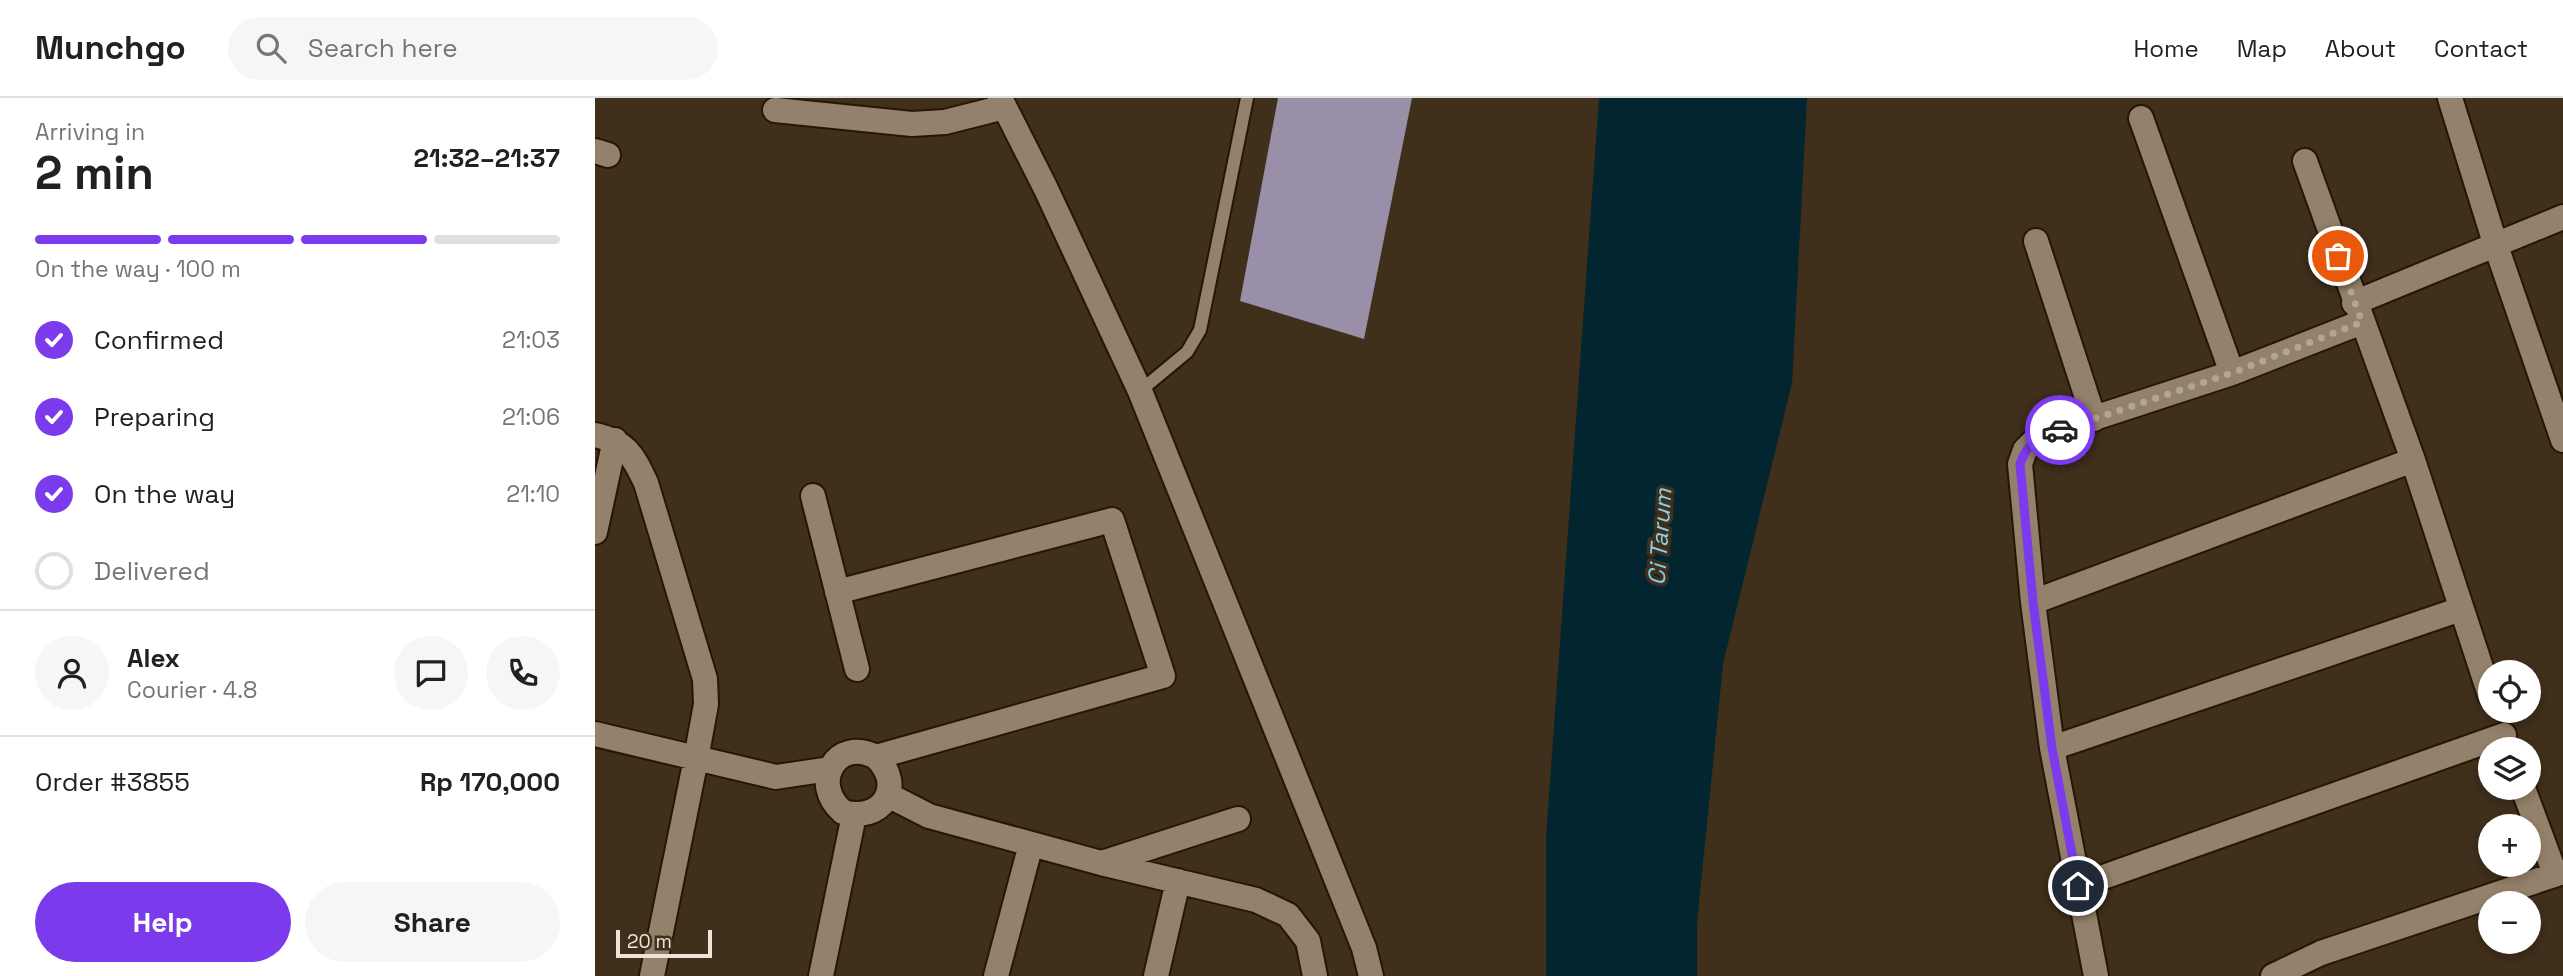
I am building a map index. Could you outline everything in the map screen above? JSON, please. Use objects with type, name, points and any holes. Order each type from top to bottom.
[{"type":"street","points":[[2450,98],[2495,243],[2563,440]]},
{"type":"street","points":[[775,110],[912,124],[945,121],[1002,103],[1046,189],[1140,391],[1364,948],[1371,976]]},
{"type":"street","points":[[2141,118],[2232,373]]},
{"type":"street","points":[[2305,161],[2413,460],[2478,660]]},
{"type":"street","points":[[2096,976],[2052,748],[2033,602],[2020,464],[2025,450],[2039,436],[2232,373],[2495,243],[2563,217]]},
{"type":"street","points":[[2036,242],[2094,419]]},
{"type":"street","points":[[595,532],[605,437],[633,457],[646,483],[705,680],[706,704],[652,976]]},
{"type":"street","points":[[2033,602],[2413,460]]},
{"type":"street","points":[[813,496],[857,669]]},
{"type":"street","points":[[837,592],[1112,520],[1163,676],[876,757]]},
{"type":"street","points":[[2052,748],[2461,609]]},
{"type":"street","points":[[595,734],[776,777],[829,796],[843,812],[854,815],[875,811],[888,795],[890,784],[884,764],[868,752],[847,753],[838,758],[830,769],[827,785],[829,796]]},
{"type":"street","points":[[2078,886],[2478,752]]},
{"type":"street","points":[[776,777],[830,769]]},
{"type":"street","points":[[888,795],[929,816],[1101,863],[1256,900],[1287,915],[1308,942],[1315,976]]},
{"type":"street","points":[[2273,976],[2321,953],[2559,873],[2528,800]]},
{"type":"street","points":[[821,976],[854,815]]},
{"type":"street","points":[[1101,863],[1238,819]]},
{"type":"street","points":[[996,976],[1031,844]]},
{"type":"street","points":[[1156,976],[1178,881]]},
{"type":"lane","points":[[1140,391],[1187,352],[1200,330],[1247,98]]},
{"type":"water","name":"Ci Tarum","points":[[1599,98],[1807,98],[1792,383],[1723,664],[1697,923],[1697,976],[1546,976],[1546,838]]},
{"type":"building","points":[[1278,98],[1412,98],[1364,339],[1240,301]]},
{"type":"way so far","points":[[2060,430],[2232,373],[2362,322],[2338,256]]},
{"type":"route","points":[[2060,430],[2039,436],[2025,450],[2020,464],[2033,602],[2052,748],[2078,886]]}]
